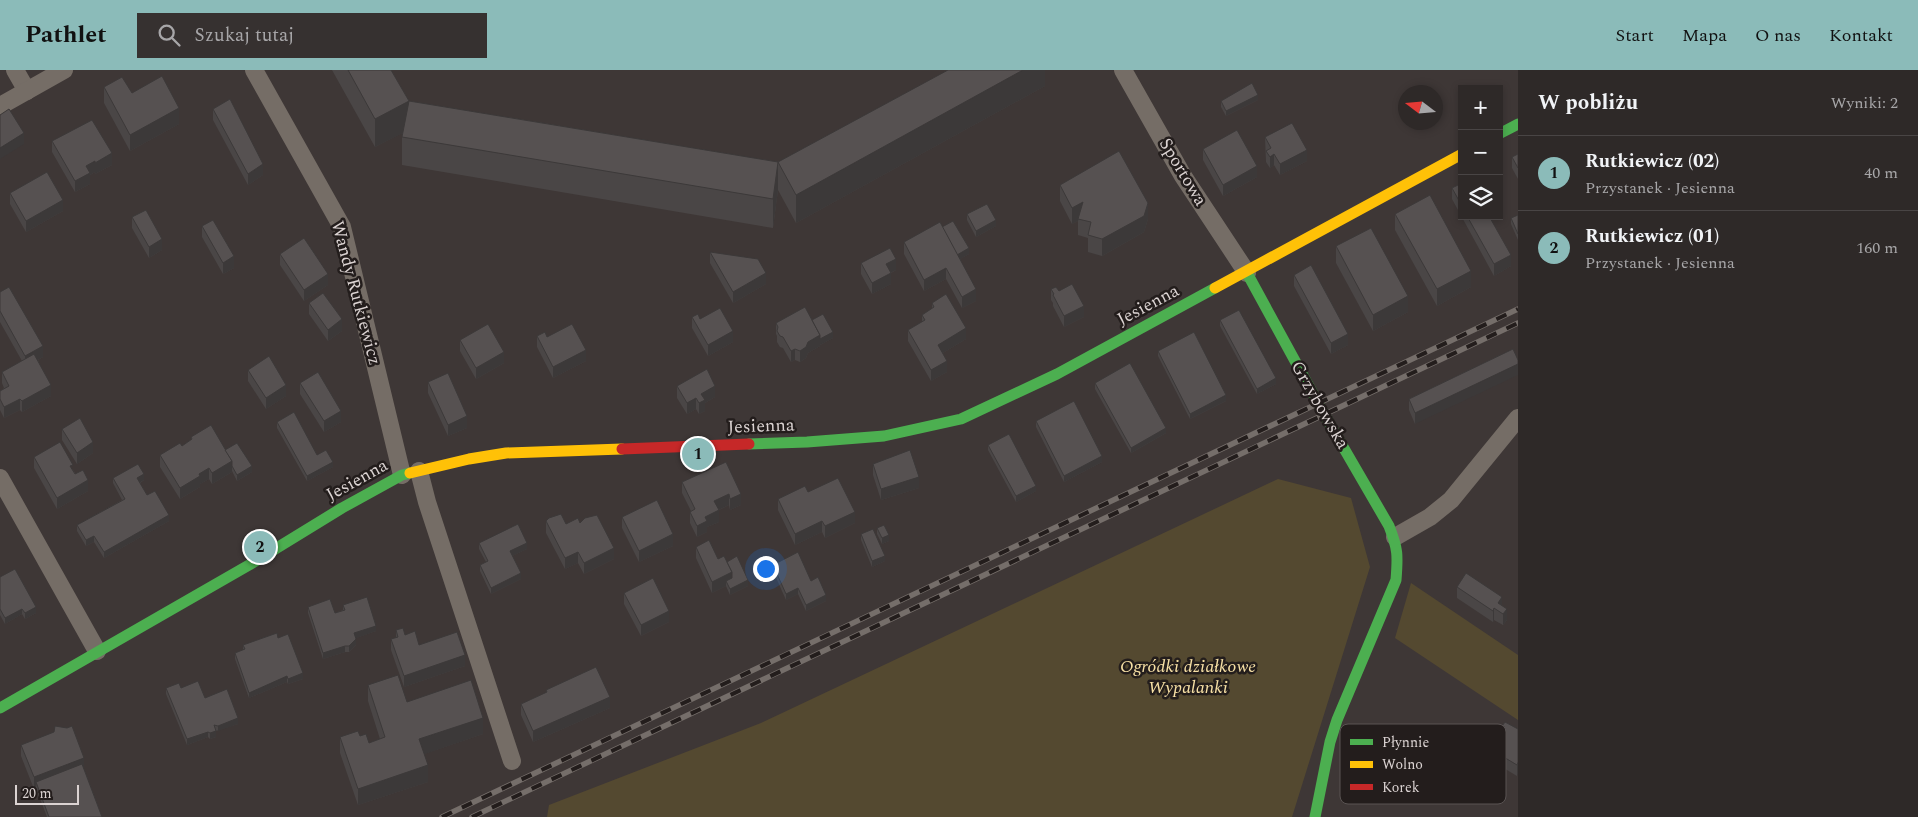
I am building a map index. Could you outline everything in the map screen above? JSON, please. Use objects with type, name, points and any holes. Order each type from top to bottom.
[{"type":"street","points":[[15,70],[27,91]]},
{"type":"street","points":[[0,106],[64,70]]},
{"type":"street","name":"Wandy Rutkiewicz","points":[[254,70],[342,227],[402,475]]},
{"type":"street","name":"Sportowa","points":[[1123,70],[1184,176],[1247,273]]},
{"type":"street","points":[[1503,132],[1518,124]]},
{"type":"street","name":"Jesienna","points":[[0,708],[249,565],[342,508],[402,475],[469,459],[506,453],[808,442],[884,436],[961,419],[1057,374],[1247,273],[1458,156]]},
{"type":"street","name":"Grzybowska","points":[[1247,273],[1324,414],[1372,494],[1395,537],[1398,559],[1396,580],[1337,720],[1330,742],[1316,817]]},
{"type":"street","points":[[1395,537],[1430,517],[1451,500],[1518,418]]},
{"type":"street","points":[[419,471],[427,502],[512,761]]},
{"type":"street","points":[[0,478],[97,651]]},
{"type":"green space","name":"Ogródki działkowe Wypalanki","points":[[1278,479],[1351,498],[1370,567],[1292,817],[547,817],[549,805],[761,723]]},
{"type":"green space","points":[[1411,583],[1518,655],[1518,720],[1395,638]]},
{"type":"building","points":[[348,70],[391,70],[409,101],[375,119]]},
{"type":"building","points":[[948,70],[1023,70],[796,195],[778,162]]},
{"type":"building","points":[[162,76],[179,108],[130,135],[104,87],[122,77],[132,93]]},
{"type":"building","points":[[1252,83],[1258,95],[1226,111],[1221,101]]},
{"type":"building","points":[[230,99],[263,164],[248,174],[213,109]]},
{"type":"building","points":[[409,101],[778,162],[773,199],[402,137]]},
{"type":"building","points":[[9,109],[24,133],[0,148],[0,115]]},
{"type":"building","points":[[92,120],[112,153],[86,166],[90,173],[75,181],[52,141]]},
{"type":"building","points":[[1292,123],[1307,150],[1280,164],[1274,154],[1270,157],[1266,151],[1271,148],[1265,137]]},
{"type":"building","points":[[1237,130],[1257,166],[1223,185],[1203,149]]},
{"type":"building","points":[[1119,151],[1148,203],[1144,216],[1102,239],[1088,235],[1091,222],[1078,219],[1083,202],[1072,208],[1060,185]]},
{"type":"building","points":[[1518,154],[1518,168],[1512,157]]},
{"type":"building","points":[[47,172],[63,200],[26,221],[10,193]]},
{"type":"building","points":[[1458,185],[1458,199],[1452,188]]},
{"type":"building","points":[[1430,195],[1471,271],[1437,289],[1395,214]]},
{"type":"building","points":[[987,204],[996,220],[976,231],[967,214]]},
{"type":"building","points":[[146,210],[162,239],[149,247],[132,217]]},
{"type":"building","points":[[1518,215],[1518,234],[1511,218]]},
{"type":"building","points":[[213,220],[234,256],[223,263],[202,226]]},
{"type":"building","points":[[1469,220],[1491,220],[1511,255],[1494,264]]},
{"type":"building","points":[[953,221],[969,248],[957,255],[942,227]]},
{"type":"building","points":[[940,222],[976,289],[962,297],[946,268],[924,280],[904,242]]},
{"type":"building","points":[[1371,228],[1408,296],[1373,315],[1336,246]]},
{"type":"building","points":[[304,238],[328,274],[304,290],[280,254]]},
{"type":"building","points":[[890,248],[896,259],[886,264],[891,273],[872,283],[861,263]]},
{"type":"building","points":[[710,252],[758,259],[766,273],[733,292]]},
{"type":"building","points":[[1311,265],[1348,334],[1331,343],[1294,275]]},
{"type":"building","points":[[1072,284],[1084,306],[1064,316],[1051,289],[1056,287],[1059,291]]},
{"type":"building","points":[[9,287],[43,346],[25,356],[0,311],[0,292]]},
{"type":"building","points":[[323,293],[342,319],[328,330],[309,303]]},
{"type":"building","points":[[946,294],[966,328],[938,345],[947,361],[931,370],[908,330],[925,320],[922,315],[934,307],[932,303]]},
{"type":"building","points":[[805,307],[820,335],[808,342],[806,347],[800,351],[795,349],[791,351],[777,331],[776,323]]},
{"type":"building","points":[[720,308],[733,331],[708,345],[692,317],[698,314],[700,319]]},
{"type":"building","points":[[1239,310],[1276,378],[1257,389],[1220,320]]},
{"type":"building","points":[[823,314],[833,332],[820,339],[820,335],[812,320]]},
{"type":"building","points":[[488,324],[504,352],[476,368],[460,340]]},
{"type":"building","points":[[572,324],[586,350],[553,367],[537,336],[545,332],[547,337]]},
{"type":"building","points":[[1194,332],[1226,395],[1190,414],[1158,351]]},
{"type":"building","points":[[1513,349],[1518,364],[1415,413],[1409,399]]},
{"type":"building","points":[[34,354],[51,385],[22,401],[20,399],[4,407],[0,399],[0,391],[9,386],[2,372]]},
{"type":"building","points":[[269,356],[286,385],[266,398],[248,370]]},
{"type":"building","points":[[1130,363],[1166,428],[1131,448],[1095,383]]},
{"type":"building","points":[[707,369],[715,386],[701,394],[705,400],[699,403],[696,398],[687,403],[677,386]]},
{"type":"building","points":[[318,372],[341,411],[324,421],[300,383]]},
{"type":"building","points":[[448,373],[467,416],[448,425],[428,382]]},
{"type":"building","points":[[1074,401],[1102,456],[1064,476],[1036,421]]},
{"type":"building","points":[[294,412],[317,455],[326,450],[333,462],[307,476],[277,422]]},
{"type":"building","points":[[80,418],[93,442],[77,453],[62,429]]},
{"type":"building","points":[[211,425],[232,461],[212,473],[209,468],[180,488],[160,455],[180,443],[182,446],[192,439],[191,437]]},
{"type":"building","points":[[1009,434],[1036,486],[1016,496],[988,445]]},
{"type":"building","points":[[60,442],[73,465],[70,466],[75,474],[83,470],[88,480],[57,498],[34,457]]},
{"type":"building","points":[[237,443],[252,466],[237,475],[232,466],[232,461],[225,450]]},
{"type":"building","points":[[910,450],[919,477],[881,489],[873,464]]},
{"type":"building","points":[[726,462],[741,494],[730,499],[729,494],[714,501],[719,510],[705,517],[707,521],[697,526],[690,512],[695,509],[682,482]]},
{"type":"building","points":[[138,464],[144,474],[137,478],[147,495],[155,491],[169,515],[104,552],[94,536],[86,540],[77,525],[125,499],[113,478]]},
{"type":"building","points":[[838,478],[855,512],[825,526],[822,521],[795,534],[778,499],[805,486],[808,492]]},
{"type":"building","points":[[657,500],[673,534],[639,551],[622,517]]},
{"type":"building","points":[[561,514],[566,524],[578,518],[580,523],[585,518],[597,515],[614,548],[584,563],[578,552],[565,558],[546,521]]},
{"type":"building","points":[[518,524],[527,543],[510,551],[521,573],[491,588],[480,565],[488,561],[479,543]]},
{"type":"building","points":[[884,525],[889,535],[882,538],[877,528]]},
{"type":"building","points":[[873,529],[885,556],[872,561],[861,534]]},
{"type":"building","points":[[709,540],[718,559],[724,556],[732,572],[712,582],[696,547]]},
{"type":"building","points":[[798,552],[811,581],[818,577],[826,595],[806,605],[798,588],[786,594],[773,565]]},
{"type":"building","points":[[737,556],[748,580],[730,589],[726,581],[732,578],[732,572],[727,562]]},
{"type":"building","points":[[15,569],[36,607],[25,613],[22,609],[5,618],[0,609],[0,577]]},
{"type":"building","points":[[1466,573],[1502,597],[1498,603],[1507,609],[1503,614],[1494,608],[1493,611],[1457,587]]},
{"type":"building","points":[[653,578],[669,611],[641,625],[624,593]]},
{"type":"building","points":[[367,597],[376,626],[354,633],[356,639],[349,646],[323,653],[308,607],[330,599],[335,613],[345,610],[343,605]]},
{"type":"building","points":[[403,628],[405,635],[415,631],[419,645],[457,632],[465,655],[404,676],[391,639],[398,637],[396,630]]},
{"type":"building","points":[[277,633],[278,638],[288,634],[303,673],[288,679],[287,676],[249,693],[235,653],[245,649],[243,645]]},
{"type":"building","points":[[596,667],[610,697],[533,731],[521,704]]},
{"type":"building","points":[[398,675],[407,702],[471,680],[483,718],[419,739],[428,765],[358,789],[340,737],[358,731],[360,736],[366,734],[369,743],[385,737],[368,685]]},
{"type":"building","points":[[198,681],[205,698],[227,689],[238,718],[218,726],[214,725],[216,731],[187,739],[166,688],[179,683],[181,688]]},
{"type":"building","points":[[1505,722],[1518,729],[1517,765],[1506,758],[1506,724],[1504,724]]},
{"type":"building","points":[[55,726],[67,728],[72,726],[84,758],[34,777],[21,745],[54,732]]},
{"type":"building","points":[[82,764],[102,817],[49,817],[36,782]]},
{"type":"railway","points":[[442,817],[1518,309]]},
{"type":"railway","points":[[472,817],[1518,323]]},
{"type":"traffic: fast","points":[[1503,132],[1518,124]]},
{"type":"traffic: fast","points":[[1247,273],[1324,414],[1389,526],[1397,552],[1396,580],[1337,720],[1330,742],[1315,817]]},
{"type":"traffic: fast","points":[[749,444],[884,436],[961,419],[1057,374],[1215,288]]},
{"type":"traffic: fast","points":[[0,708],[249,565],[342,508],[402,475],[410,473]]},
{"type":"traffic: slow","points":[[1215,288],[1458,156]]},
{"type":"traffic: slow","points":[[410,473],[469,459],[506,453],[622,449]]},
{"type":"traffic: jam","points":[[622,449],[749,444]]},
{"type":"place","name":"Rutkiewicz (02)","points":[[698,454]]},
{"type":"place","name":"Rutkiewicz (01)","points":[[260,547]]}]
